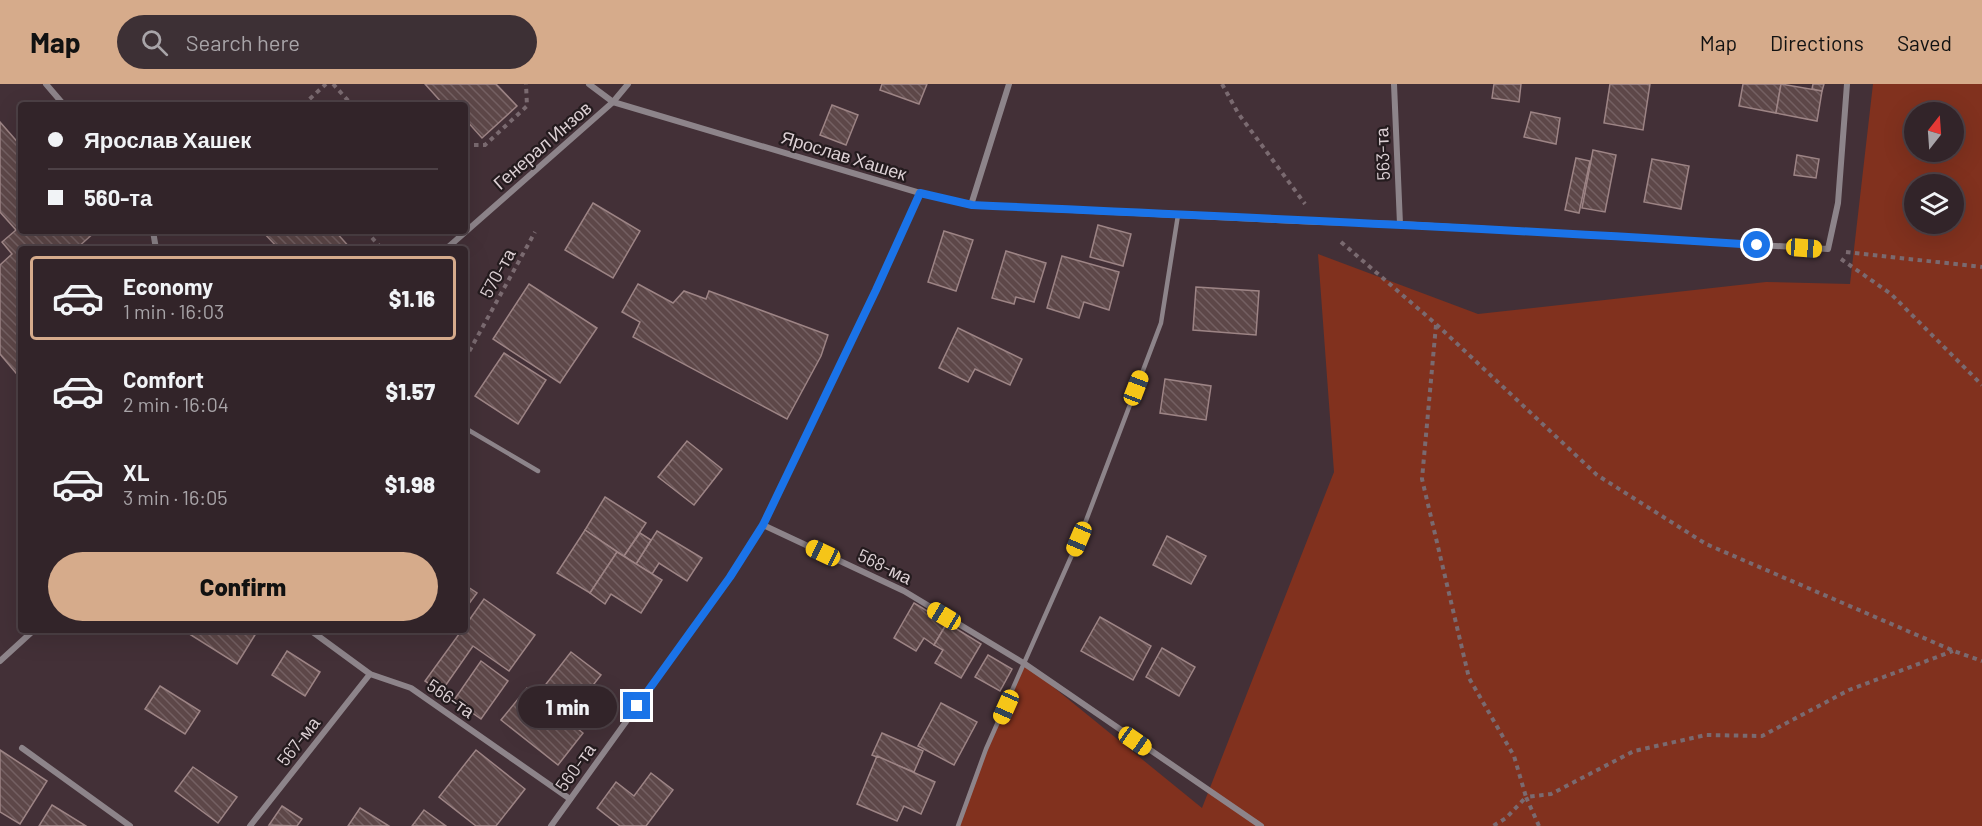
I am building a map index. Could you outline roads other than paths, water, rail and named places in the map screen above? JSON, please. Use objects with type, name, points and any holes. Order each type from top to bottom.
[{"type":"street","points":[[46,84],[61,102]]},
{"type":"street","name":"Ярослав Хашек","points":[[589,84],[614,102],[920,193],[972,205],[1400,224],[1828,249],[1838,203],[1847,84]]},
{"type":"street","name":"Генерал Инзов","points":[[468,230],[614,102],[628,84]]},
{"type":"street","points":[[972,205],[1010,84]]},
{"type":"street","name":"563-та","points":[[1394,84],[1400,224]]},
{"type":"street","name":"560-та","points":[[551,826],[730,577],[763,525],[920,193]]},
{"type":"street","name":"Генерал Инзов","points":[[449,246],[463,234]]},
{"type":"street","name":"568-ма","points":[[763,525],[904,591],[1025,664],[1261,826]]},
{"type":"street","points":[[0,661],[31,633]]},
{"type":"street","name":"566-та","points":[[314,633],[370,674],[411,688],[570,799]]},
{"type":"street","name":"567-ма","points":[[250,826],[370,674]]},
{"type":"street","points":[[22,748],[130,826]]},
{"type":"lane","points":[[958,826],[986,749],[1079,539],[1161,323],[1178,215]]},
{"type":"lane","points":[[468,430],[538,471]]}]
